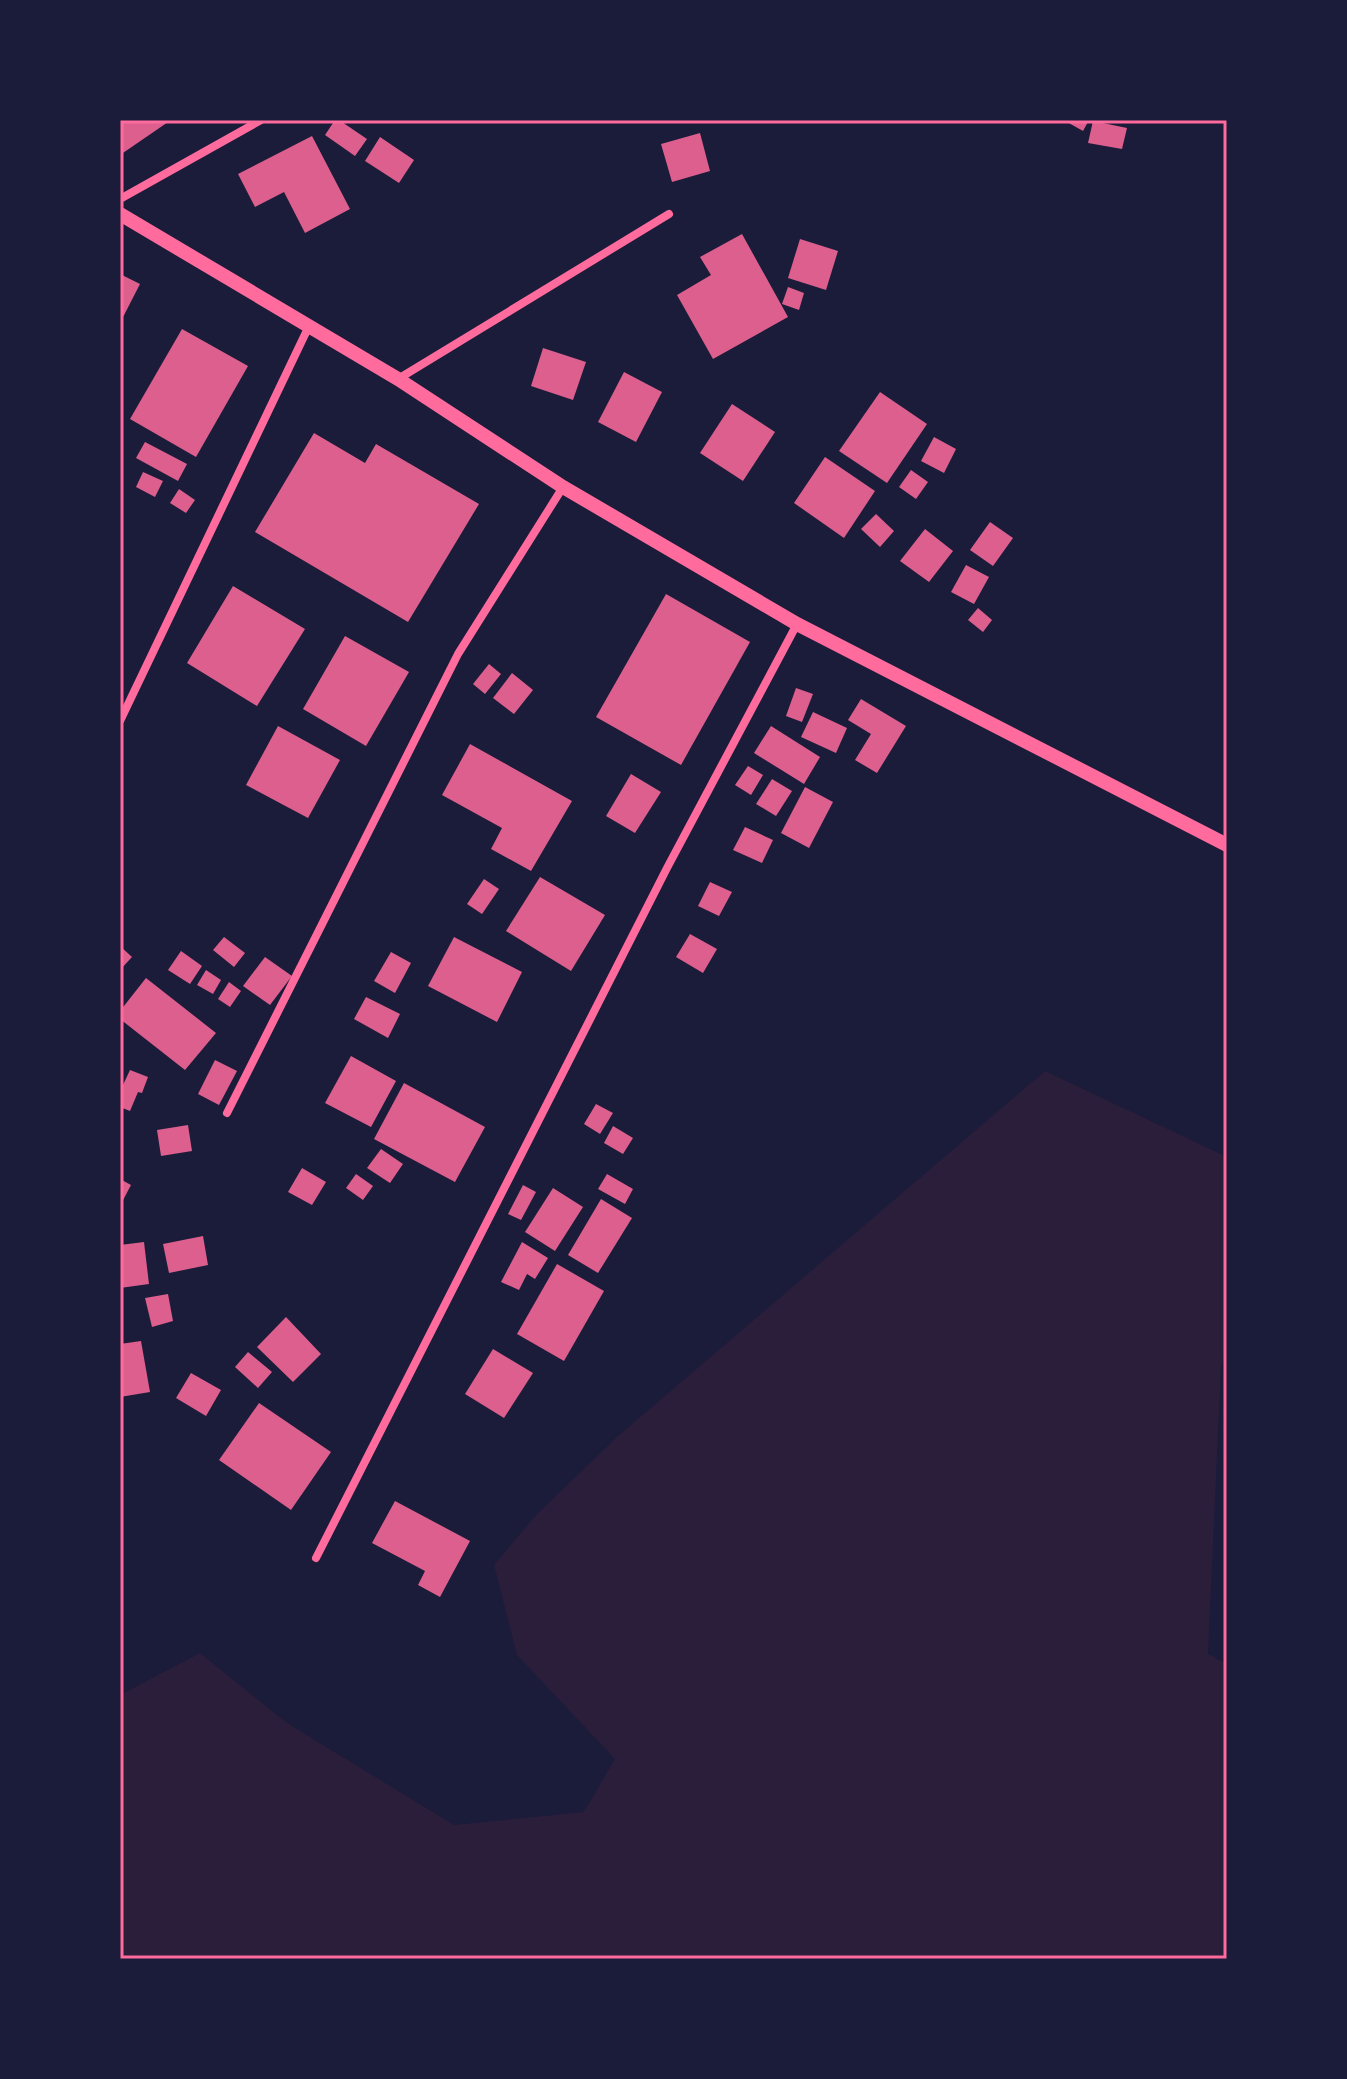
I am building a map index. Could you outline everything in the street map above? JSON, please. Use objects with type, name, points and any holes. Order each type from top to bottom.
[{"type":"street","points":[[120,199],[261,120]]},
{"type":"street","points":[[120,214],[398,379],[563,487],[797,624],[1227,845]]},
{"type":"street","points":[[398,379],[669,214]]},
{"type":"street","points":[[120,721],[309,326]]},
{"type":"street","points":[[227,1113],[458,654],[563,487]]},
{"type":"street","points":[[316,1558],[667,868],[797,624]]},
{"type":"shaded area","points":[[1045,1071],[1227,1157],[1227,1349],[1221,1366],[1208,1654],[1227,1664],[1227,1959],[120,1959],[120,1695],[200,1653],[287,1723],[454,1825],[584,1812],[615,1759],[517,1655],[494,1565],[536,1515],[618,1436]]},
{"type":"building","points":[[120,120],[171,120],[120,155]]},
{"type":"building","points":[[335,120],[367,139],[355,156],[325,135]]},
{"type":"building","points":[[1068,120],[1089,120],[1083,131]]},
{"type":"building","points":[[1093,121],[1127,128],[1122,149],[1088,143]]},
{"type":"building","points":[[700,133],[710,171],[672,182],[661,144]]},
{"type":"building","points":[[312,136],[350,209],[305,233],[284,192],[255,207],[238,174]]},
{"type":"building","points":[[380,137],[414,160],[399,183],[365,161]]},
{"type":"building","points":[[742,234],[788,317],[713,359],[677,295],[711,275],[700,257]]},
{"type":"building","points":[[800,239],[838,251],[826,290],[788,278]]},
{"type":"building","points":[[120,274],[140,284],[120,323]]},
{"type":"building","points":[[788,287],[804,293],[799,310],[782,304]]},
{"type":"building","points":[[182,329],[248,366],[196,457],[130,419]]},
{"type":"building","points":[[543,348],[586,362],[573,400],[531,386]]},
{"type":"building","points":[[624,372],[662,392],[636,442],[598,422]]},
{"type":"building","points":[[880,392],[927,424],[887,483],[839,451]]},
{"type":"building","points":[[732,404],[775,432],[743,481],[700,453]]},
{"type":"building","points":[[314,433],[365,463],[376,444],[479,504],[408,622],[255,532]]},
{"type":"building","points":[[934,437],[956,449],[944,473],[921,461]]},
{"type":"building","points":[[145,442],[187,464],[178,481],[136,458]]},
{"type":"building","points":[[825,457],[875,491],[844,538],[794,503]]},
{"type":"building","points":[[911,470],[928,482],[916,499],[899,487]]},
{"type":"building","points":[[143,472],[163,481],[155,497],[136,487]]},
{"type":"building","points":[[179,489],[195,500],[186,513],[170,503]]},
{"type":"building","points":[[876,514],[894,531],[880,547],[861,529]]},
{"type":"building","points":[[990,522],[1013,538],[993,566],[970,550]]},
{"type":"building","points":[[925,529],[953,551],[929,582],[900,561]]},
{"type":"building","points":[[966,565],[989,577],[974,604],[951,592]]},
{"type":"building","points":[[233,586],[305,629],[257,706],[187,663]]},
{"type":"building","points":[[666,594],[750,642],[681,765],[596,717]]},
{"type":"building","points":[[978,608],[992,620],[983,632],[968,620]]},
{"type":"building","points":[[345,636],[409,672],[366,746],[303,709]]},
{"type":"building","points":[[489,664],[501,674],[485,694],[473,684]]},
{"type":"building","points":[[512,673],[533,690],[514,714],[493,698]]},
{"type":"building","points":[[796,688],[813,694],[802,722],[786,716]]},
{"type":"building","points":[[861,699],[906,726],[877,773],[855,760],[871,734],[848,720]]},
{"type":"building","points":[[813,712],[847,728],[836,753],[801,737]]},
{"type":"building","points":[[278,726],[340,760],[308,818],[246,785]]},
{"type":"building","points":[[771,726],[820,757],[804,784],[754,753]]},
{"type":"building","points":[[470,744],[572,801],[531,871],[491,849],[502,828],[442,795]]},
{"type":"building","points":[[748,766],[763,775],[751,795],[735,785]]},
{"type":"building","points":[[631,774],[661,792],[635,833],[606,816]]},
{"type":"building","points":[[772,779],[792,791],[776,816],[756,804]]},
{"type":"building","points":[[805,787],[833,802],[809,848],[781,833]]},
{"type":"building","points":[[745,827],[773,840],[762,863],[733,850]]},
{"type":"building","points":[[540,877],[605,915],[571,971],[506,931]]},
{"type":"building","points":[[484,879],[499,889],[482,914],[467,904]]},
{"type":"building","points":[[710,882],[732,892],[719,916],[698,906]]},
{"type":"building","points":[[690,934],[717,949],[703,973],[676,957]]},
{"type":"building","points":[[224,937],[245,953],[234,967],[213,950]]},
{"type":"building","points":[[454,937],[522,972],[497,1022],[428,986]]},
{"type":"building","points":[[120,946],[132,957],[120,970]]},
{"type":"building","points":[[181,951],[202,966],[190,984],[168,970]]},
{"type":"building","points":[[391,952],[411,963],[395,993],[374,981]]},
{"type":"building","points":[[265,957],[292,976],[270,1005],[243,986]]},
{"type":"building","points":[[206,970],[221,980],[213,994],[197,985]]},
{"type":"building","points":[[146,978],[216,1033],[185,1070],[120,1019],[120,1011]]},
{"type":"building","points":[[229,982],[241,991],[230,1007],[218,999]]},
{"type":"building","points":[[366,997],[400,1014],[388,1038],[354,1019]]},
{"type":"building","points":[[351,1056],[396,1081],[371,1127],[325,1103]]},
{"type":"building","points":[[215,1060],[237,1071],[219,1105],[198,1094]]},
{"type":"building","points":[[130,1070],[148,1077],[130,1111],[120,1107],[120,1084],[123,1085]]},
{"type":"building","points":[[404,1083],[485,1127],[455,1182],[374,1139]]},
{"type":"building","points":[[596,1104],[613,1113],[600,1134],[584,1124]]},
{"type":"building","points":[[188,1125],[192,1151],[161,1156],[157,1130]]},
{"type":"building","points":[[613,1126],[633,1138],[623,1154],[604,1143]]},
{"type":"building","points":[[381,1149],[403,1164],[390,1183],[367,1168]]},
{"type":"building","points":[[302,1168],[326,1182],[312,1205],[288,1192]]},
{"type":"building","points":[[356,1174],[373,1186],[363,1200],[346,1188]]},
{"type":"building","points":[[607,1174],[633,1189],[625,1204],[598,1189]]},
{"type":"building","points":[[120,1179],[131,1185],[120,1206]]},
{"type":"building","points":[[523,1185],[536,1192],[521,1220],[508,1214]]},
{"type":"building","points":[[553,1188],[583,1207],[555,1251],[525,1232]]},
{"type":"building","points":[[601,1199],[632,1218],[598,1273],[568,1255]]},
{"type":"building","points":[[203,1236],[208,1265],[169,1273],[163,1244]]},
{"type":"building","points":[[144,1242],[149,1284],[120,1288],[120,1245]]},
{"type":"building","points":[[522,1242],[548,1258],[535,1279],[527,1274],[519,1290],[501,1282]]},
{"type":"building","points":[[557,1264],[604,1291],[564,1361],[517,1334]]},
{"type":"building","points":[[168,1294],[173,1321],[152,1327],[145,1298]]},
{"type":"building","points":[[286,1317],[321,1354],[293,1382],[257,1347]]},
{"type":"building","points":[[141,1341],[150,1392],[120,1397],[120,1344]]},
{"type":"building","points":[[493,1349],[533,1373],[504,1418],[465,1394]]},
{"type":"building","points":[[248,1352],[272,1372],[258,1388],[235,1367]]},
{"type":"building","points":[[191,1373],[221,1390],[206,1416],[176,1398]]},
{"type":"building","points":[[259,1403],[331,1452],[291,1510],[219,1460]]},
{"type":"building","points":[[395,1501],[470,1541],[440,1597],[418,1585],[425,1571],[372,1543]]}]
